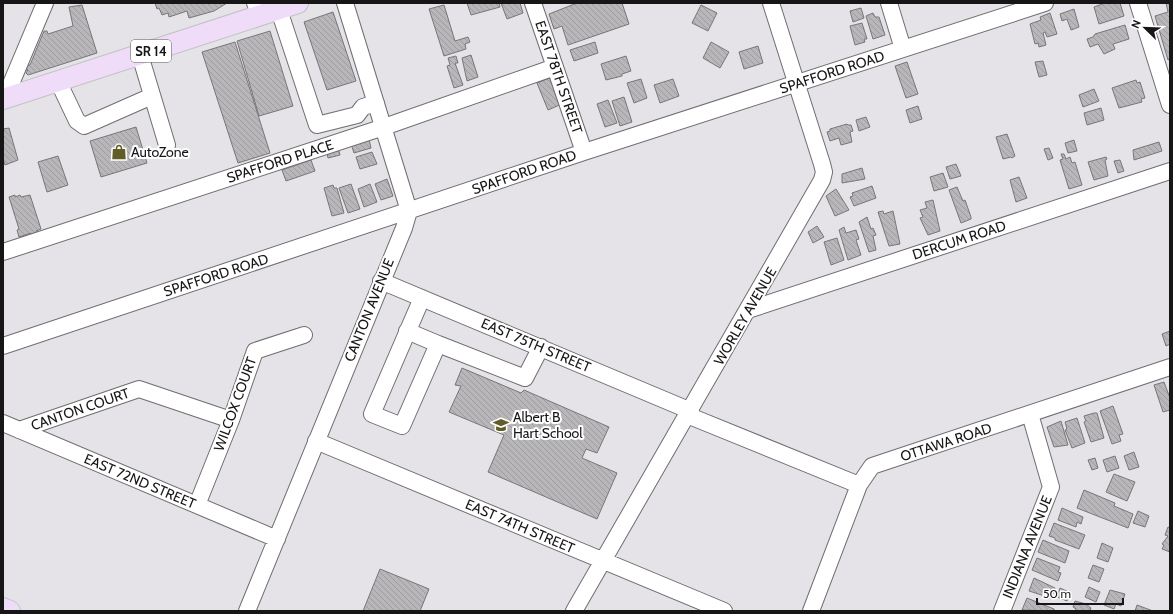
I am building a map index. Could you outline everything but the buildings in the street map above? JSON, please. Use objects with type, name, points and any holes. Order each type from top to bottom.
[{"type":"main road","name":"SR 14","points":[[4,99],[140,55],[258,10],[279,10],[298,3]]},
{"type":"main road","points":[[3,608],[10,611]]},
{"type":"street","points":[[4,99],[45,3]]},
{"type":"street","points":[[345,3],[409,211]]},
{"type":"street","name":"EAST 78TH STREET","points":[[533,3],[584,152]]},
{"type":"street","name":"WORLEY AVENUE","points":[[574,611],[822,180],[824,172],[771,3]]},
{"type":"street","points":[[889,3],[903,49]]},
{"type":"street","name":"SPAFFORD ROAD","points":[[3,346],[584,152],[1046,3]]},
{"type":"street","points":[[1138,3],[1170,105]]},
{"type":"street","points":[[279,10],[317,125],[357,115],[363,107],[376,103]]},
{"type":"street","points":[[140,55],[167,145]]},
{"type":"street","name":"SPAFFORD PLACE","points":[[3,252],[384,127],[555,67]]},
{"type":"street","points":[[58,81],[77,121],[84,126],[152,96]]},
{"type":"street","name":"DERCUM ROAD","points":[[748,310],[1170,170]]},
{"type":"street","name":"CANTON AVENUE","points":[[247,611],[409,211]]},
{"type":"street","name":"EAST 75TH STREET","points":[[381,281],[540,347],[689,413],[859,485]]},
{"type":"street","points":[[422,298],[372,414],[402,426],[438,344]]},
{"type":"street","points":[[407,331],[525,378],[540,347]]},
{"type":"street","name":"WILCOX COURT","points":[[197,505],[231,420],[255,351],[304,335]]},
{"type":"street","name":"OTTAWA ROAD","points":[[811,611],[859,485],[872,466],[1170,367]]},
{"type":"street","name":"CANTON COURT","points":[[19,430],[139,389],[231,420]]},
{"type":"street","name":"INDIANA AVENUE","points":[[1002,611],[1051,487],[1030,414]]},
{"type":"street","name":"EAST 72ND STREET","points":[[3,423],[277,539]]},
{"type":"street","name":"EAST 74TH STREET","points":[[316,441],[724,611]]},
{"type":"place","name":"AutoZone","points":[[119,152]]},
{"type":"place","name":"Albert B Hart School","points":[[501,425]]}]
